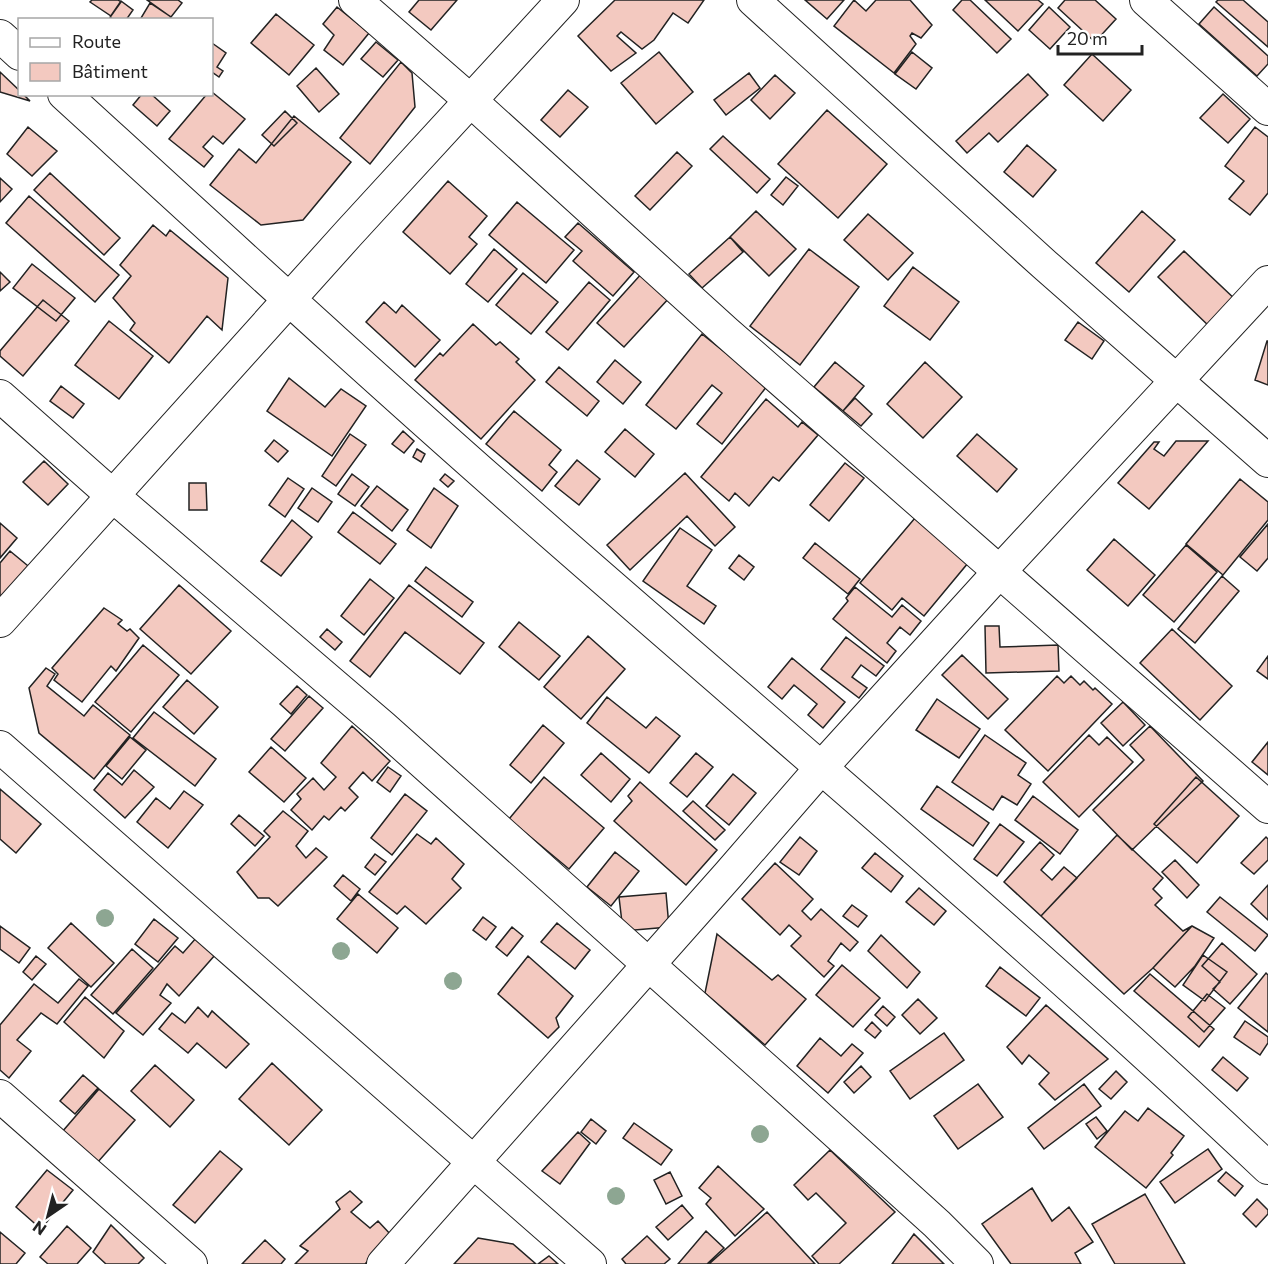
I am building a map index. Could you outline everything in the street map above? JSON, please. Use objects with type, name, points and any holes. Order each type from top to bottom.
[{"type":"street","points":[[355,0],[471,100],[735,340],[1268,807]]},
{"type":"street","points":[[0,621],[563,0]]},
{"type":"street","points":[[753,0],[1045,265],[1268,461]]},
{"type":"street","points":[[1146,0],[1268,109]]},
{"type":"street","points":[[0,36],[18,52]]},
{"type":"street","points":[[66,96],[289,300],[539,522],[1002,924],[1268,1168]]},
{"type":"street","points":[[383,1264],[821,768],[1268,282]]},
{"type":"street","points":[[0,396],[383,727],[894,1185],[977,1264]]},
{"type":"street","points":[[0,747],[473,1164],[590,1264]]},
{"type":"street","points":[[0,1096],[191,1264]]},
{"type":"building","points":[[92,0],[121,2],[111,16],[90,2]]},
{"type":"building","points":[[147,0],[178,0],[182,3],[171,17]]},
{"type":"building","points":[[419,0],[457,0],[431,30],[409,12]]},
{"type":"building","points":[[615,0],[704,0],[688,23],[673,13],[654,40],[642,49],[621,32],[617,36],[636,53],[611,71],[578,36]]},
{"type":"building","points":[[805,0],[844,0],[827,19]]},
{"type":"building","points":[[854,0],[866,11],[876,0],[910,0],[932,25],[921,38],[912,33],[910,36],[916,44],[894,73],[834,26]]},
{"type":"building","points":[[962,0],[970,0],[1011,39],[997,53],[953,10]]},
{"type":"building","points":[[985,0],[1038,0],[1043,4],[1018,31]]},
{"type":"building","points":[[1065,0],[1095,0],[1116,19],[1095,42],[1058,8]]},
{"type":"building","points":[[1218,0],[1243,0],[1268,22],[1268,47],[1216,2]]},
{"type":"building","points":[[121,1],[133,10],[127,18],[110,17]]},
{"type":"building","points":[[150,3],[171,17],[170,18],[141,18]]},
{"type":"building","points":[[337,7],[369,33],[343,65],[324,50],[334,35],[323,24]]},
{"type":"building","points":[[1049,7],[1070,27],[1050,49],[1029,30]]},
{"type":"building","points":[[1214,7],[1268,56],[1268,64],[1257,76],[1199,24]]},
{"type":"building","points":[[276,14],[314,45],[289,75],[251,43]]},
{"type":"building","points":[[376,42],[398,60],[383,77],[361,59]]},
{"type":"building","points":[[213,44],[226,53],[217,67],[223,71],[219,77],[213,73]]},
{"type":"building","points":[[659,52],[693,92],[656,124],[621,83]]},
{"type":"building","points":[[912,52],[932,68],[916,89],[895,74]]},
{"type":"building","points":[[1092,54],[1131,90],[1103,121],[1064,85]]},
{"type":"building","points":[[401,62],[412,73],[415,107],[370,164],[340,138]]},
{"type":"building","points":[[316,68],[339,94],[319,112],[297,86]]},
{"type":"building","points":[[0,72],[18,89],[18,96],[25,96],[30,101],[0,92]]},
{"type":"building","points":[[749,73],[760,88],[726,115],[714,100]]},
{"type":"building","points":[[1028,74],[1048,95],[998,142],[989,133],[967,153],[956,141]]},
{"type":"building","points":[[775,75],[795,93],[770,119],[751,100]]},
{"type":"building","points":[[568,90],[588,107],[560,137],[541,120]]},
{"type":"building","points":[[213,93],[245,119],[223,144],[213,136],[203,147],[213,156],[204,167],[169,139],[205,96],[213,96]]},
{"type":"building","points":[[1223,94],[1250,119],[1228,143],[1200,118]]},
{"type":"building","points":[[140,96],[153,96],[170,111],[157,126],[133,105]]},
{"type":"building","points":[[827,110],[887,164],[838,218],[778,164]]},
{"type":"building","points":[[285,111],[297,123],[274,146],[262,135]]},
{"type":"building","points":[[294,116],[351,162],[303,220],[261,225],[210,185],[239,149],[256,163]]},
{"type":"building","points":[[28,127],[57,151],[32,176],[7,154]]},
{"type":"building","points":[[1255,127],[1268,137],[1268,193],[1250,215],[1229,199],[1244,181],[1225,166]]},
{"type":"building","points":[[723,136],[770,179],[757,193],[710,149]]},
{"type":"building","points":[[1027,145],[1056,170],[1033,197],[1004,172]]},
{"type":"building","points":[[677,152],[692,166],[650,210],[635,196]]},
{"type":"building","points":[[50,173],[120,238],[104,255],[34,190]]},
{"type":"building","points":[[786,177],[798,186],[783,205],[771,195]]},
{"type":"building","points":[[0,178],[12,189],[0,202]]},
{"type":"building","points":[[448,181],[487,216],[469,237],[477,244],[450,274],[403,232]]},
{"type":"building","points":[[29,196],[119,275],[95,302],[6,223]]},
{"type":"building","points":[[517,202],[574,250],[546,283],[489,235]]},
{"type":"building","points":[[756,211],[796,249],[769,276],[730,237]]},
{"type":"building","points":[[1142,211],[1175,240],[1129,292],[1096,263]]},
{"type":"building","points":[[868,214],[913,253],[888,280],[844,240]]},
{"type":"building","points":[[578,223],[634,272],[613,296],[573,261],[582,251],[565,237]]},
{"type":"building","points":[[153,225],[166,236],[170,230],[228,278],[222,330],[207,316],[169,363],[130,330],[135,323],[113,298],[131,276],[120,265]]},
{"type":"building","points":[[730,237],[743,252],[702,288],[689,274]]},
{"type":"building","points":[[494,249],[517,269],[488,302],[466,284]]},
{"type":"building","points":[[809,249],[859,287],[800,365],[750,326]]},
{"type":"building","points":[[1184,251],[1238,302],[1212,329],[1158,277]]},
{"type":"building","points":[[32,264],[75,298],[56,321],[13,288]]},
{"type":"building","points":[[913,267],[959,302],[930,340],[884,306]]},
{"type":"building","points":[[0,272],[10,282],[0,291]]},
{"type":"building","points":[[643,272],[670,297],[624,347],[597,323]]},
{"type":"building","points":[[523,273],[558,302],[531,334],[496,305]]},
{"type":"building","points":[[589,282],[610,300],[568,350],[546,332]]},
{"type":"building","points":[[43,300],[69,321],[23,376],[0,356],[0,351]]},
{"type":"building","points":[[384,302],[396,313],[402,305],[440,340],[415,367],[366,322]]},
{"type":"building","points":[[109,321],[153,356],[119,399],[75,365]]},
{"type":"building","points":[[1078,322],[1104,341],[1092,359],[1065,340]]},
{"type":"building","points":[[473,324],[496,345],[500,342],[519,359],[516,362],[535,380],[481,439],[415,380],[440,353],[443,356]]},
{"type":"building","points":[[702,334],[767,386],[722,444],[697,424],[722,393],[712,385],[676,429],[646,405]]},
{"type":"building","points":[[1268,341],[1268,385],[1255,380]]},
{"type":"building","points":[[615,360],[641,382],[623,404],[597,382]]},
{"type":"building","points":[[835,362],[864,386],[843,411],[814,387]]},
{"type":"building","points":[[925,362],[962,397],[923,438],[887,404]]},
{"type":"building","points":[[559,367],[599,401],[587,416],[546,382]]},
{"type":"building","points":[[289,378],[325,407],[341,389],[366,406],[332,456],[267,411]]},
{"type":"building","points":[[61,386],[84,404],[73,418],[50,401]]},
{"type":"building","points":[[855,398],[872,414],[861,426],[843,411]]},
{"type":"building","points":[[766,399],[798,427],[802,422],[818,435],[779,481],[773,477],[749,506],[735,493],[729,501],[701,477]]},
{"type":"building","points":[[514,411],[561,450],[549,465],[557,472],[542,491],[486,444]]},
{"type":"building","points":[[625,429],[654,454],[635,477],[605,452]]},
{"type":"building","points":[[403,431],[414,441],[404,453],[392,444]]},
{"type":"building","points":[[350,434],[366,445],[336,486],[322,476]]},
{"type":"building","points":[[977,434],[1017,469],[997,492],[957,456]]},
{"type":"building","points":[[274,440],[288,451],[278,462],[265,451]]},
{"type":"building","points":[[1176,441],[1208,441],[1149,509],[1118,483],[1154,442],[1159,442],[1154,449],[1164,456]]},
{"type":"building","points":[[417,449],[425,454],[421,462],[413,457]]},
{"type":"building","points":[[577,460],[600,479],[579,505],[555,486]]},
{"type":"building","points":[[44,461],[68,484],[48,505],[23,482]]},
{"type":"building","points":[[845,463],[864,478],[829,521],[810,505]]},
{"type":"building","points":[[685,473],[735,527],[715,546],[687,516],[630,570],[607,545]]},
{"type":"building","points":[[352,474],[369,487],[355,506],[338,494]]},
{"type":"building","points":[[445,474],[454,481],[448,487],[440,480]]},
{"type":"building","points":[[288,478],[304,489],[285,517],[269,505]]},
{"type":"building","points":[[1240,479],[1268,502],[1268,520],[1223,575],[1186,544]]},
{"type":"building","points":[[189,483],[206,483],[207,510],[189,510]]},
{"type":"building","points":[[377,486],[408,510],[392,531],[361,506]]},
{"type":"building","points":[[312,488],[332,502],[318,522],[298,508]]},
{"type":"building","points":[[434,488],[458,506],[431,548],[407,530]]},
{"type":"building","points":[[353,512],[396,544],[380,564],[338,532]]},
{"type":"building","points":[[915,518],[968,563],[924,616],[902,598],[892,610],[860,583]]},
{"type":"building","points":[[292,520],[312,537],[281,576],[261,561]]},
{"type":"building","points":[[0,523],[17,538],[0,558]]},
{"type":"building","points":[[1268,524],[1268,558],[1257,571],[1240,557]]},
{"type":"building","points":[[680,528],[712,550],[687,586],[716,606],[704,624],[643,581]]},
{"type":"building","points":[[1114,539],[1155,575],[1128,606],[1087,570]]},
{"type":"building","points":[[815,543],[860,579],[848,594],[803,558]]},
{"type":"building","points":[[1186,545],[1217,572],[1174,622],[1143,595]]},
{"type":"building","points":[[10,551],[33,570],[0,610],[0,563]]},
{"type":"building","points":[[739,555],[754,567],[744,580],[729,568]]},
{"type":"building","points":[[426,567],[473,602],[462,617],[415,581]]},
{"type":"building","points":[[1222,576],[1239,591],[1195,643],[1178,629]]},
{"type":"building","points":[[370,579],[394,598],[364,635],[341,616]]},
{"type":"building","points":[[179,585],[231,631],[191,674],[140,629]]},
{"type":"building","points":[[409,585],[484,643],[460,674],[405,632],[370,677],[350,661]]},
{"type":"building","points":[[855,587],[892,617],[902,605],[921,621],[910,635],[900,627],[887,643],[896,651],[887,663],[833,619],[848,601],[846,598]]},
{"type":"building","points":[[104,608],[122,620],[118,624],[127,631],[130,629],[139,638],[116,671],[111,666],[82,702],[54,680],[58,674],[52,668]]},
{"type":"building","points":[[519,622],[560,656],[539,680],[499,647]]},
{"type":"building","points":[[985,626],[999,626],[1000,647],[1058,645],[1059,671],[986,673]]},
{"type":"building","points":[[327,629],[342,642],[335,650],[320,637]]},
{"type":"building","points":[[1172,629],[1232,686],[1200,720],[1140,663]]},
{"type":"building","points":[[588,636],[625,669],[581,719],[544,687]]},
{"type":"building","points":[[846,637],[884,666],[876,676],[861,665],[852,677],[867,688],[859,698],[821,669]]},
{"type":"building","points":[[143,645],[179,675],[131,732],[95,702]]},
{"type":"building","points":[[962,655],[1008,699],[988,719],[942,675]]},
{"type":"building","points":[[1268,656],[1268,679],[1257,671]]},
{"type":"building","points":[[792,658],[845,702],[823,728],[808,715],[817,704],[794,685],[782,699],[768,687]]},
{"type":"building","points":[[46,668],[55,674],[47,686],[84,716],[93,705],[130,735],[94,779],[39,733],[29,688]]},
{"type":"building","points":[[1057,676],[1064,683],[1071,676],[1080,685],[1084,681],[1112,704],[1048,771],[1005,730]]},
{"type":"building","points":[[187,680],[218,707],[194,734],[163,707]]},
{"type":"building","points":[[297,686],[307,695],[291,714],[280,704]]},
{"type":"building","points":[[309,696],[323,708],[285,751],[271,739]]},
{"type":"building","points":[[607,697],[646,728],[656,717],[680,736],[649,773],[587,723]]},
{"type":"building","points":[[937,699],[980,729],[959,758],[916,730]]},
{"type":"building","points":[[1123,702],[1145,725],[1123,746],[1101,723]]},
{"type":"building","points":[[154,712],[216,759],[195,786],[133,738]]},
{"type":"building","points":[[543,725],[564,743],[531,783],[510,765]]},
{"type":"building","points":[[352,726],[390,761],[372,781],[363,772],[349,788],[358,797],[345,811],[341,807],[329,820],[324,816],[312,830],[291,810],[301,799],[297,794],[313,778],[324,790],[336,777],[321,763]]},
{"type":"building","points":[[1150,726],[1203,781],[1132,850],[1093,810],[1144,760],[1130,745]]},
{"type":"building","points":[[985,735],[1026,763],[1018,775],[1031,784],[1017,805],[1002,796],[993,810],[952,782]]},
{"type":"building","points":[[1089,735],[1099,745],[1107,737],[1133,762],[1079,817],[1043,782]]},
{"type":"building","points":[[130,737],[146,750],[122,779],[106,766]]},
{"type":"building","points":[[1268,742],[1268,775],[1252,762]]},
{"type":"building","points":[[271,747],[306,778],[284,802],[249,772]]},
{"type":"building","points":[[601,753],[630,779],[611,802],[581,775]]},
{"type":"building","points":[[696,753],[713,767],[687,797],[670,783]]},
{"type":"building","points":[[388,767],[401,776],[390,792],[377,782]]},
{"type":"building","points":[[134,770],[154,787],[125,818],[94,790],[108,773],[122,785]]},
{"type":"building","points":[[733,774],[756,793],[729,825],[706,806]]},
{"type":"building","points":[[544,777],[604,828],[569,869],[509,819]]},
{"type":"building","points":[[1196,777],[1239,816],[1197,863],[1154,824]]},
{"type":"building","points":[[640,782],[717,850],[686,885],[614,821],[632,801],[628,796]]},
{"type":"building","points":[[937,786],[989,823],[973,846],[921,809]]},
{"type":"building","points":[[0,789],[41,824],[16,853],[0,839]]},
{"type":"building","points":[[184,791],[203,805],[168,848],[137,822],[156,798],[170,809]]},
{"type":"building","points":[[405,794],[427,811],[392,855],[371,838]]},
{"type":"building","points":[[1033,796],[1078,830],[1060,854],[1015,820]]},
{"type":"building","points":[[693,801],[725,830],[715,840],[683,811]]},
{"type":"building","points":[[283,811],[308,831],[296,846],[306,858],[316,848],[327,857],[278,906],[269,898],[258,898],[237,872],[270,837],[264,831]]},
{"type":"building","points":[[239,815],[264,836],[255,846],[231,824]]},
{"type":"building","points":[[1000,824],[1024,842],[997,876],[974,859]]},
{"type":"building","points":[[417,834],[431,844],[436,838],[464,864],[452,879],[461,888],[426,924],[405,906],[397,914],[369,892]]},
{"type":"building","points":[[1117,835],[1163,878],[1153,889],[1162,898],[1155,905],[1183,931],[1192,926],[1153,968],[1124,994],[1041,916]]},
{"type":"building","points":[[800,837],[817,851],[799,875],[780,862]]},
{"type":"building","points":[[1266,837],[1268,839],[1268,860],[1254,874],[1241,863]]},
{"type":"building","points":[[1040,842],[1054,855],[1041,870],[1052,880],[1064,867],[1077,878],[1041,916],[1004,882]]},
{"type":"building","points":[[615,852],[639,871],[611,906],[587,887]]},
{"type":"building","points":[[875,853],[903,876],[891,892],[862,868]]},
{"type":"building","points":[[375,854],[386,862],[375,875],[365,867]]},
{"type":"building","points":[[1175,860],[1199,885],[1187,898],[1162,872]]},
{"type":"building","points":[[775,863],[813,899],[802,911],[811,920],[821,909],[858,942],[850,951],[841,943],[828,961],[834,966],[824,977],[791,946],[801,936],[789,925],[780,935],[742,899]]},
{"type":"building","points":[[343,875],[360,889],[351,901],[334,886]]},
{"type":"building","points":[[1268,885],[1268,920],[1251,904]]},
{"type":"building","points":[[919,888],[946,911],[934,925],[906,902]]},
{"type":"building","points":[[666,893],[669,927],[623,931],[619,897]]},
{"type":"building","points":[[358,894],[398,928],[377,953],[337,919]]},
{"type":"building","points":[[1220,897],[1268,935],[1255,951],[1207,912]]},
{"type":"building","points":[[852,905],[867,916],[858,927],[843,916]]},
{"type":"building","points":[[483,917],[496,927],[486,940],[473,930]]},
{"type":"building","points":[[154,919],[178,938],[158,962],[135,944]]},
{"type":"building","points":[[71,923],[114,963],[91,987],[48,948]]},
{"type":"building","points":[[557,923],[590,950],[575,969],[541,942]]},
{"type":"building","points":[[0,926],[30,948],[19,963],[0,949]]},
{"type":"building","points":[[1192,926],[1214,938],[1195,966],[1175,987],[1153,968]]},
{"type":"building","points":[[512,927],[523,936],[507,956],[496,947]]},
{"type":"building","points":[[717,934],[772,980],[778,975],[806,999],[765,1045],[705,993]]},
{"type":"building","points":[[881,935],[920,972],[907,988],[868,951]]},
{"type":"building","points":[[196,938],[215,955],[179,996],[167,984],[160,995],[171,1003],[143,1035],[116,1013],[175,946],[183,953]]},
{"type":"building","points":[[1222,943],[1257,974],[1230,1004],[1213,989],[1220,982],[1202,966]]},
{"type":"building","points":[[132,949],[153,968],[113,1014],[91,995]]},
{"type":"building","points":[[1203,955],[1227,972],[1205,1001],[1183,985]]},
{"type":"building","points":[[36,956],[46,964],[32,980],[23,972]]},
{"type":"building","points":[[528,956],[573,996],[556,1018],[559,1027],[548,1038],[498,994]]},
{"type":"building","points":[[842,965],[880,998],[853,1027],[816,995]]},
{"type":"building","points":[[1000,967],[1040,998],[1026,1016],[986,986]]},
{"type":"building","points":[[1266,973],[1268,975],[1268,1032],[1238,1008]]},
{"type":"building","points":[[1150,974],[1214,1029],[1199,1047],[1134,991]]},
{"type":"building","points":[[79,979],[88,986],[57,1024],[41,1013],[17,1040],[31,1051],[9,1078],[0,1070],[0,1025],[34,984],[58,1003]]},
{"type":"building","points":[[1207,994],[1225,1008],[1204,1032],[1188,1017]]},
{"type":"building","points":[[85,997],[124,1031],[104,1058],[64,1022]]},
{"type":"building","points":[[918,999],[937,1018],[920,1034],[902,1015]]},
{"type":"building","points":[[1046,1005],[1108,1059],[1055,1100],[1039,1084],[1049,1073],[1029,1055],[1022,1064],[1007,1047]]},
{"type":"building","points":[[883,1006],[895,1017],[887,1026],[875,1015]]},
{"type":"building","points":[[198,1007],[208,1017],[212,1011],[249,1044],[226,1068],[197,1043],[188,1053],[159,1029],[172,1013],[185,1023]]},
{"type":"building","points":[[1245,1021],[1268,1037],[1268,1043],[1260,1055],[1234,1037]]},
{"type":"building","points":[[872,1022],[881,1031],[875,1038],[865,1030]]},
{"type":"building","points":[[944,1033],[964,1060],[910,1099],[890,1071]]},
{"type":"building","points":[[820,1038],[841,1056],[852,1044],[863,1053],[828,1093],[797,1066]]},
{"type":"building","points":[[1223,1057],[1248,1078],[1237,1091],[1212,1070]]},
{"type":"building","points":[[272,1063],[322,1110],[289,1145],[239,1099]]},
{"type":"building","points":[[155,1065],[194,1100],[170,1127],[131,1091]]},
{"type":"building","points":[[861,1066],[871,1077],[854,1093],[844,1082]]},
{"type":"building","points":[[1116,1071],[1127,1082],[1111,1099],[1099,1089]]},
{"type":"building","points":[[83,1075],[98,1088],[75,1114],[60,1101]]},
{"type":"building","points":[[978,1084],[1003,1117],[958,1149],[934,1116]]},
{"type":"building","points":[[1084,1084],[1101,1106],[1044,1149],[1028,1128]]},
{"type":"building","points":[[99,1089],[135,1120],[97,1163],[62,1132]]},
{"type":"building","points":[[1148,1108],[1184,1136],[1171,1153],[1173,1155],[1146,1188],[1095,1147],[1125,1111],[1138,1121]]},
{"type":"building","points":[[1096,1117],[1107,1131],[1097,1139],[1086,1124]]},
{"type":"building","points":[[591,1119],[606,1131],[596,1144],[581,1132]]},
{"type":"building","points":[[634,1123],[672,1150],[661,1165],[623,1138]]},
{"type":"building","points":[[578,1132],[590,1143],[560,1184],[542,1171]]},
{"type":"building","points":[[1208,1149],[1222,1169],[1175,1203],[1160,1182]]},
{"type":"building","points":[[830,1150],[895,1212],[839,1264],[819,1264],[812,1256],[846,1223],[816,1193],[808,1200],[794,1185]]},
{"type":"building","points":[[220,1151],[242,1169],[195,1223],[173,1205]]},
{"type":"building","points":[[718,1166],[764,1209],[735,1236],[706,1204],[711,1198],[699,1188]]},
{"type":"building","points":[[47,1170],[73,1190],[41,1229],[16,1207]]},
{"type":"building","points":[[670,1172],[682,1196],[666,1204],[654,1180]]},
{"type":"building","points":[[1226,1172],[1243,1186],[1235,1196],[1218,1181]]},
{"type":"building","points":[[1032,1188],[1052,1221],[1069,1207],[1093,1242],[1075,1253],[1081,1264],[1011,1264],[982,1224]]},
{"type":"building","points":[[350,1191],[362,1202],[351,1212],[370,1228],[378,1221],[392,1236],[365,1264],[295,1264],[308,1251],[300,1246],[340,1209],[336,1202]]},
{"type":"building","points":[[1145,1194],[1185,1264],[1115,1264],[1092,1224]]},
{"type":"building","points":[[1257,1199],[1268,1210],[1268,1214],[1256,1227],[1243,1214]]},
{"type":"building","points":[[682,1205],[693,1218],[668,1240],[656,1227]]},
{"type":"building","points":[[767,1212],[815,1264],[709,1264]]},
{"type":"building","points":[[111,1225],[144,1258],[138,1264],[106,1264],[93,1252]]},
{"type":"building","points":[[67,1226],[91,1248],[77,1264],[48,1264],[40,1257]]},
{"type":"building","points":[[706,1231],[724,1248],[707,1264],[678,1264]]},
{"type":"building","points":[[0,1232],[25,1253],[16,1264],[0,1264]]},
{"type":"building","points":[[914,1234],[944,1264],[892,1264]]},
{"type":"building","points":[[647,1236],[670,1259],[664,1264],[626,1264],[622,1259]]},
{"type":"building","points":[[478,1238],[513,1244],[536,1264],[454,1264]]},
{"type":"building","points":[[265,1240],[285,1259],[281,1264],[242,1264]]},
{"type":"building","points":[[549,1256],[558,1264],[538,1264]]}]
